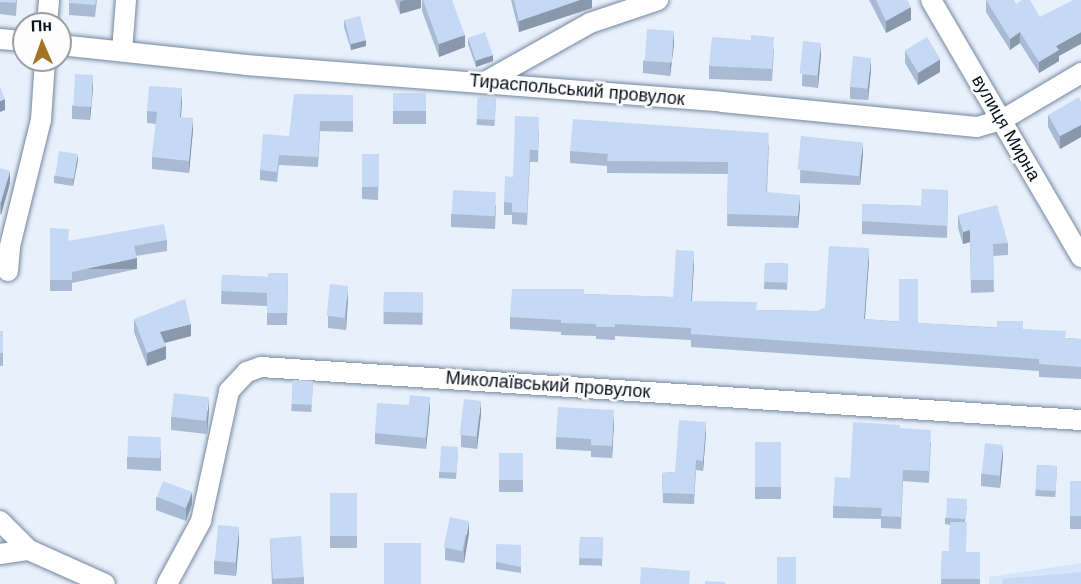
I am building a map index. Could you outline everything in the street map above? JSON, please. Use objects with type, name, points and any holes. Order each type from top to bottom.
[{"type":"street","points":[[122,51],[126,0]]},
{"type":"street","points":[[485,82],[590,23],[658,0]]},
{"type":"street","name":"вулиця Мирна","points":[[931,0],[1081,257]]},
{"type":"street","name":"Тираспольський провулок","points":[[72,46],[246,65],[485,82],[932,125],[977,127],[1002,120],[1081,73]]},
{"type":"street","points":[[8,271],[10,246],[41,120],[44,72]]},
{"type":"street","name":"Миколаївський провулок","points":[[167,584],[201,521],[228,391],[247,372],[261,368],[1081,420]]},
{"type":"street","points":[[0,521],[29,550],[105,584]]},
{"type":"street","points":[[0,554],[29,550]]},
{"type":"shaded area","points":[[1081,563],[1081,584],[989,584],[989,577]]},
{"type":"building","points":[[0,0],[16,0],[16,3],[0,2]]},
{"type":"building","points":[[69,0],[96,0],[95,5],[69,3]]},
{"type":"building","points":[[423,0],[452,0],[465,35],[439,44]]},
{"type":"building","points":[[514,0],[580,0],[519,21]]},
{"type":"building","points":[[876,0],[907,0],[911,7],[886,21]]},
{"type":"building","points":[[986,0],[1014,0],[1016,4],[1022,0],[1030,0],[1040,17],[1073,0],[1081,0],[1081,32],[1056,46],[1059,50],[1039,62],[1020,32],[1010,39]]},
{"type":"building","points":[[360,16],[366,40],[351,44],[344,20]]},
{"type":"building","points":[[647,29],[674,31],[672,63],[645,61]]},
{"type":"building","points":[[485,32],[493,55],[476,61],[468,38]]},
{"type":"building","points":[[751,35],[774,37],[772,69],[709,66],[712,37],[751,40]]},
{"type":"building","points":[[927,37],[940,59],[918,73],[905,50]]},
{"type":"building","points":[[803,41],[821,43],[817,76],[800,74]]},
{"type":"building","points":[[853,56],[871,58],[868,89],[850,87]]},
{"type":"building","points":[[75,74],[93,75],[91,107],[73,106]]},
{"type":"building","points":[[149,86],[182,88],[180,117],[193,118],[189,161],[152,157],[157,112],[147,111]]},
{"type":"building","points":[[0,87],[5,99],[0,101]]},
{"type":"building","points":[[393,93],[426,93],[426,111],[393,111]]},
{"type":"building","points":[[294,94],[353,95],[353,121],[320,121],[318,157],[279,155],[277,172],[260,170],[263,134],[289,136]]},
{"type":"building","points":[[478,97],[496,98],[495,120],[477,119]]},
{"type":"building","points":[[1079,97],[1081,125],[1060,136],[1048,115]]},
{"type":"building","points":[[515,116],[539,117],[538,150],[530,150],[527,213],[512,212],[512,203],[504,202],[505,176],[513,177]]},
{"type":"building","points":[[573,119],[769,133],[766,192],[800,195],[798,216],[727,214],[728,162],[607,161],[608,154],[570,151]]},
{"type":"building","points":[[801,136],[863,142],[859,176],[797,170]]},
{"type":"building","points":[[59,151],[78,154],[74,179],[55,176]]},
{"type":"building","points":[[362,154],[379,154],[379,187],[362,187]]},
{"type":"building","points":[[0,168],[10,171],[1,202],[0,202]]},
{"type":"building","points":[[922,189],[948,190],[947,226],[862,221],[862,204],[921,206]]},
{"type":"building","points":[[453,190],[496,192],[495,216],[452,214]]},
{"type":"building","points":[[997,205],[1008,243],[993,244],[994,280],[971,280],[970,230],[963,232],[958,215]]},
{"type":"building","points":[[164,224],[167,240],[134,246],[137,258],[72,272],[72,280],[50,280],[50,228],[69,229],[68,241]]},
{"type":"building","points":[[829,246],[869,248],[864,319],[899,322],[899,279],[918,279],[918,323],[997,328],[997,321],[1023,321],[1023,329],[1066,331],[1065,338],[1081,339],[1081,367],[1039,364],[1039,359],[691,334],[691,328],[615,324],[615,327],[596,327],[596,324],[561,323],[561,320],[510,317],[512,289],[584,289],[584,294],[673,297],[676,250],[694,251],[691,301],[757,302],[756,310],[817,311],[825,308]]},
{"type":"building","points":[[765,263],[788,264],[787,283],[764,282]]},
{"type":"building","points":[[268,273],[288,273],[287,313],[267,313],[267,293],[221,291],[222,275],[268,277]]},
{"type":"building","points":[[330,284],[348,286],[345,318],[327,316]]},
{"type":"building","points":[[384,292],[423,293],[423,313],[384,312]]},
{"type":"building","points":[[185,299],[191,324],[160,332],[166,346],[147,353],[134,319]]},
{"type":"building","points":[[0,331],[3,331],[3,353],[0,353]]},
{"type":"building","points":[[293,380],[313,381],[312,405],[292,404]]},
{"type":"building","points":[[174,393],[209,397],[206,421],[171,417]]},
{"type":"building","points":[[410,395],[430,397],[426,438],[375,433],[377,403],[409,405]]},
{"type":"building","points":[[464,399],[481,401],[476,437],[460,435]]},
{"type":"building","points":[[558,407],[614,410],[612,446],[591,445],[591,439],[556,437]]},
{"type":"building","points":[[679,420],[706,422],[703,461],[696,460],[694,494],[663,493],[662,473],[675,472]]},
{"type":"building","points":[[853,422],[900,425],[900,428],[931,430],[929,471],[903,470],[901,517],[881,516],[882,508],[833,506],[835,477],[850,478]]},
{"type":"building","points":[[128,436],[161,437],[160,458],[127,457]]},
{"type":"building","points":[[755,442],[781,442],[781,487],[755,487]]},
{"type":"building","points":[[985,443],[1003,445],[1000,476],[982,474]]},
{"type":"building","points":[[441,446],[458,447],[457,473],[440,472]]},
{"type":"building","points":[[499,453],[523,453],[523,480],[499,480]]},
{"type":"building","points":[[1037,465],[1057,466],[1056,491],[1036,490]]},
{"type":"building","points":[[163,481],[192,492],[186,508],[157,497]]},
{"type":"building","points":[[1070,481],[1081,481],[1081,516],[1070,516]]},
{"type":"building","points":[[330,493],[357,493],[357,536],[330,536]]},
{"type":"building","points":[[947,498],[967,499],[966,519],[946,518]]},
{"type":"building","points":[[450,517],[469,521],[462,551],[444,547]]},
{"type":"building","points":[[950,522],[967,522],[966,552],[980,552],[980,579],[941,579],[942,551],[949,551]]},
{"type":"building","points":[[218,525],[239,527],[236,563],[215,561]]},
{"type":"building","points":[[301,536],[304,577],[273,579],[270,538]]},
{"type":"building","points":[[580,537],[603,538],[602,559],[579,558]]},
{"type":"building","points":[[384,543],[421,543],[421,584],[384,584]]},
{"type":"building","points":[[496,544],[521,545],[521,567],[496,562]]},
{"type":"building","points":[[777,557],[796,557],[796,584],[777,584]]},
{"type":"building","points":[[641,567],[690,571],[689,584],[640,584]]},
{"type":"building","points":[[1081,572],[1081,584],[1003,584],[1002,579]]},
{"type":"building","points":[[705,581],[725,582],[725,584],[705,584]]}]
